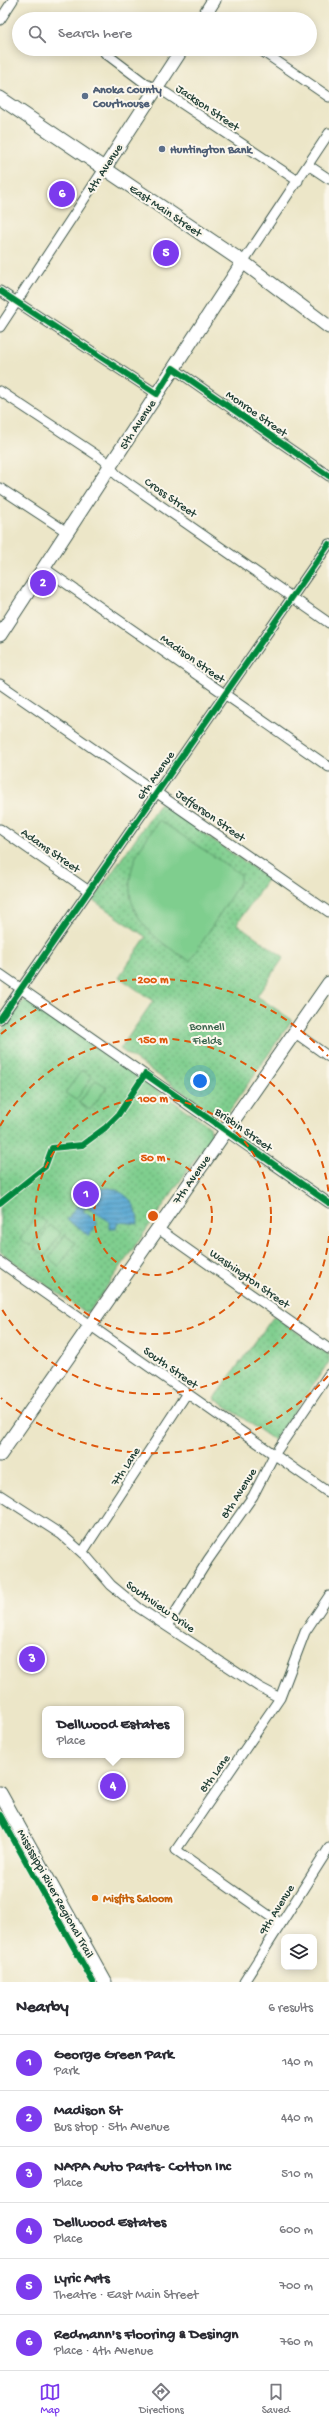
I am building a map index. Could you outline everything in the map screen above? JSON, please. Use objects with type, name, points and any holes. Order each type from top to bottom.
[{"type":"main road","points":[[210,12],[214,0]]},
{"type":"main road","name":"4th Avenue","points":[[104,168],[178,56]]},
{"type":"main road","name":"East Main Street","points":[[0,98],[243,262],[329,327]]},
{"type":"main road","name":"5th Avenue","points":[[0,635],[243,262]]},
{"type":"main road","name":"7th Avenue","points":[[0,1455],[329,982]]},
{"type":"main road","points":[[1,1799],[105,1982]]},
{"type":"street","points":[[0,20],[13,0]]},
{"type":"street","name":"Jackson Street","points":[[109,56],[146,84],[157,88],[298,181]]},
{"type":"street","points":[[269,56],[329,96]]},
{"type":"street","name":"5th Avenue","points":[[243,262],[329,133]]},
{"type":"street","points":[[308,165],[329,179]]},
{"type":"street","name":"4th Avenue","points":[[0,327],[104,168]]},
{"type":"street","points":[[0,291],[157,394]]},
{"type":"street","name":"Monroe Street","points":[[173,368],[329,476]]},
{"type":"street","name":"Cross Street","points":[[0,391],[104,460],[117,475],[329,623]]},
{"type":"street","points":[[0,488],[67,532]]},
{"type":"street","name":"6th Avenue","points":[[0,1019],[329,544]]},
{"type":"street","name":"Madison Street","points":[[44,568],[329,767]]},
{"type":"street","name":"Jefferson Street","points":[[0,684],[329,912]]},
{"type":"street","name":"Adams Street","points":[[0,829],[89,891]]},
{"type":"street","name":"Brisbin Street","points":[[0,974],[329,1203]]},
{"type":"street","points":[[294,1032],[329,1057]]},
{"type":"street","name":"Washington Street","points":[[157,1228],[329,1349]]},
{"type":"street","name":"South Street","points":[[0,1262],[329,1492]]},
{"type":"street","name":"8th Avenue","points":[[167,1626],[208,1560],[253,1496],[274,1455],[329,1374]]},
{"type":"street","name":"7th Lane","points":[[82,1553],[187,1393]]},
{"type":"street","name":"Southview Drive","points":[[0,1495],[62,1535],[82,1553],[120,1593],[259,1687],[280,1698]]},
{"type":"street","name":"8th Lane","points":[[281,1924],[176,1850],[280,1698],[305,1632],[329,1596]]},
{"type":"street","name":"9th Avenue","points":[[244,1982],[329,1848]]},
{"type":"green space","name":"Bonnell Fields","points":[[160,803],[268,878],[237,924],[284,957],[257,996],[292,1020],[223,1120],[120,1049],[153,1001],[119,977],[146,937],[93,900]]},
{"type":"green space","points":[[159,820],[240,874],[240,882],[190,961],[176,953],[152,934],[142,923],[135,911],[131,897],[130,882],[133,865],[141,848]]},
{"type":"green space","points":[[27,999],[210,1127],[212,1135],[90,1311],[84,1312],[0,1252],[0,1034],[23,1001]]},
{"type":"green space","points":[[82,1070],[92,1077],[76,1100],[65,1093]]},
{"type":"green space","points":[[96,1080],[107,1087],[90,1110],[79,1103]]},
{"type":"green space","points":[[36,1215],[47,1223],[31,1246],[20,1239]]},
{"type":"green space","points":[[50,1225],[61,1233],[45,1256],[34,1248]]},
{"type":"green space","points":[[65,1235],[75,1243],[59,1266],[49,1258]]},
{"type":"green space","points":[[274,1316],[329,1355],[329,1362],[274,1440],[214,1398]]},
{"type":"water","points":[[110,1188],[122,1193],[131,1201],[138,1217],[138,1224],[118,1222],[116,1229],[109,1229],[109,1221],[86,1207],[83,1211],[98,1222],[89,1236],[67,1220],[79,1202],[89,1194],[102,1189]]},
{"type":"cycle path","points":[[0,291],[157,394],[173,368],[329,476]]},
{"type":"cycle path","points":[[0,1019],[329,544]]},
{"type":"cycle path","points":[[0,1203],[45,1167],[52,1148],[82,1145],[105,1128],[118,1115],[145,1074],[329,1203]]},
{"type":"cycle path","name":"Mississippi River Regional Trail","points":[[0,1815],[93,1982]]},
{"type":"place","name":"Anoka County Courthouse","points":[[85,96]]},
{"type":"place","name":"Huntington Bank","points":[[162,149]]},
{"type":"place","name":"Redmann's Flooring & Desingn","points":[[62,194]]},
{"type":"place","name":"Lyric Arts","points":[[166,253]]},
{"type":"place","name":"Madison St","points":[[43,583]]},
{"type":"place","name":"George Green Park","points":[[86,1194]]},
{"type":"place","name":"NAPA Auto Parts- Cotton Inc","points":[[32,1659]]},
{"type":"place","name":"Dellwood Estates","points":[[113,1786]]},
{"type":"place","name":"Misfits Saloom","points":[[95,1898]]}]
